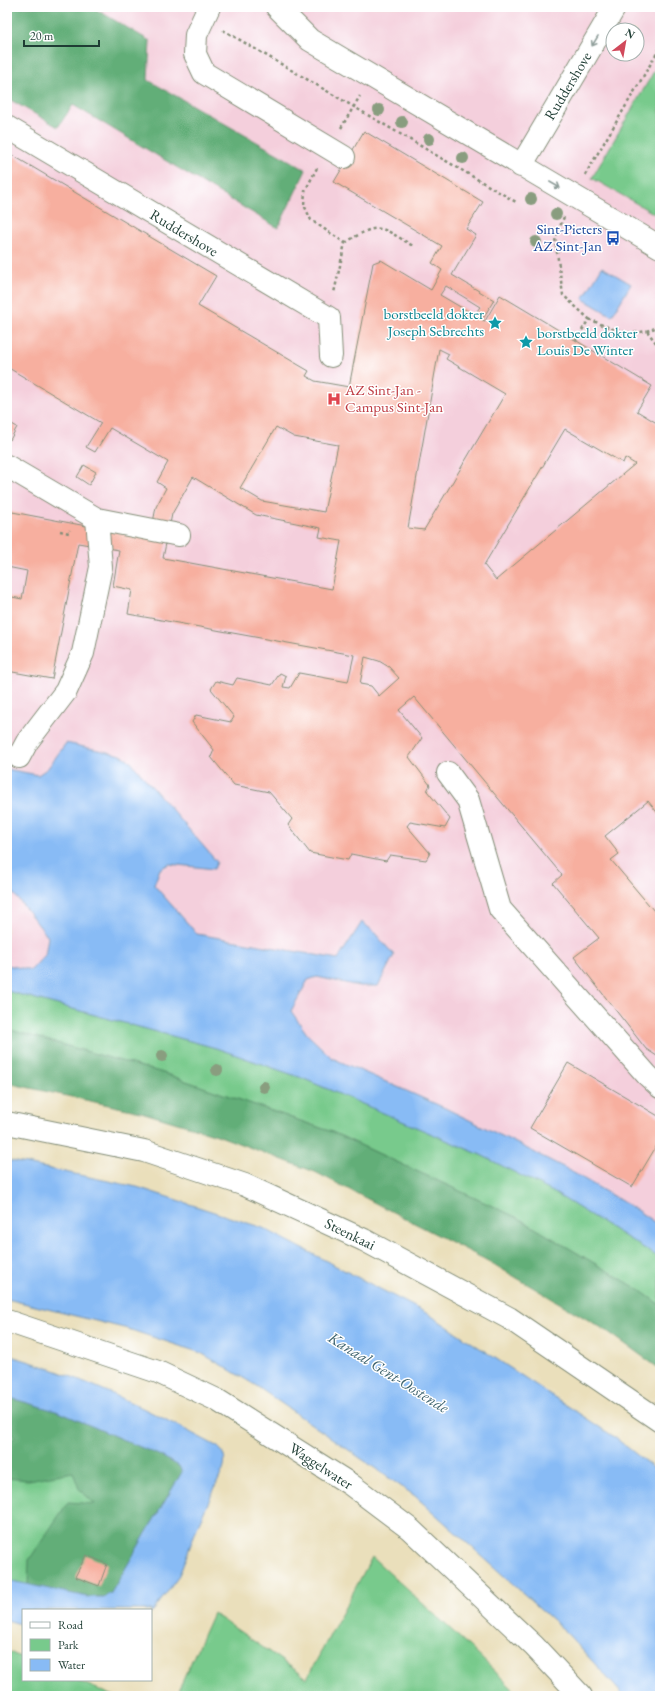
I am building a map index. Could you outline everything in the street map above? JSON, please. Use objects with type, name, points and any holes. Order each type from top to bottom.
[{"type":"street","points":[[277,7],[310,40],[660,247]]},
{"type":"street","name":"Ruddershove","points":[[521,166],[615,7]]},
{"type":"street","points":[[207,13],[196,35],[195,54],[204,74],[336,152]]},
{"type":"street","name":"Ruddershove","points":[[7,128],[329,318]]},
{"type":"street","points":[[329,318],[331,356]]},
{"type":"street","points":[[7,466],[98,519],[179,535]]},
{"type":"street","points":[[19,757],[27,742],[66,691],[83,652],[101,567],[98,519]]},
{"type":"street","points":[[448,773],[468,800],[500,909],[647,1075],[660,1087]]},
{"type":"street","name":"Steenkaai","points":[[7,1123],[144,1151],[252,1188],[364,1240],[509,1318],[660,1421]]},
{"type":"street","name":"Waggelwater","points":[[7,1321],[158,1372],[217,1400],[350,1484],[410,1529],[534,1646],[581,1696]]},
{"type":"path","points":[[207,13],[353,106],[516,202]]},
{"type":"path","points":[[345,243],[311,220],[304,205],[305,191],[336,152],[353,106],[371,76]]},
{"type":"path","points":[[329,318],[345,243],[366,230],[384,228],[413,246]]},
{"type":"path","points":[[589,319],[618,332],[647,332],[660,326]]},
{"type":"path","points":[[647,332],[660,348]]},
{"type":"shaded area","name":"AZ Sint-Jan - Campus Sint-Jan","points":[[7,7],[660,7],[660,1226],[635,1209],[567,1169],[445,1108],[332,1058],[307,1034],[290,1011],[308,979],[317,977],[359,986],[362,922],[338,959],[197,934],[154,885],[160,869],[169,864],[214,869],[129,760],[121,755],[66,744],[48,768],[38,775],[7,769]]},
{"type":"shaded area","points":[[7,885],[48,937],[45,955],[31,970],[7,965]]},
{"type":"green space","points":[[7,7],[92,7],[150,41],[148,80],[306,170],[278,228],[73,105],[58,127],[7,98]]},
{"type":"green space","points":[[660,61],[660,217],[592,178]]},
{"type":"green space","points":[[7,991],[216,1048],[302,1078],[481,1155],[553,1192],[660,1258],[660,1305],[638,1289],[518,1218],[332,1132],[163,1073],[7,1029]]},
{"type":"green space","points":[[7,1029],[163,1073],[332,1132],[518,1218],[638,1289],[660,1305],[660,1369],[607,1331],[488,1261],[315,1172],[217,1135],[141,1112],[7,1083]]},
{"type":"green space","points":[[7,1397],[118,1439],[88,1597],[7,1581]]},
{"type":"green space","points":[[7,1397],[59,1412],[161,1456],[179,1466],[182,1472],[111,1593],[104,1597],[88,1597],[28,1585],[29,1560],[68,1502],[95,1504],[79,1489],[73,1472],[28,1480],[7,1478],[7,1446],[15,1437],[7,1424]]},
{"type":"green space","points":[[372,1557],[470,1647],[520,1696],[176,1696],[213,1613],[307,1678]]},
{"type":"green space","points":[[7,1651],[22,1658],[22,1681],[78,1681],[114,1696],[7,1696]]},
{"type":"water","points":[[602,267],[631,284],[612,316],[583,299]]},
{"type":"water","points":[[66,743],[121,755],[129,760],[217,862],[214,869],[169,864],[160,869],[154,885],[197,934],[338,959],[362,922],[373,931],[394,955],[378,986],[359,986],[317,977],[308,980],[291,1011],[307,1034],[332,1058],[445,1108],[510,1140],[567,1169],[635,1209],[660,1226],[660,1258],[553,1192],[481,1155],[302,1078],[216,1048],[7,991],[7,965],[31,970],[45,955],[48,937],[7,885],[7,769],[38,775],[48,768]]},
{"type":"water","name":"Kanaal Gent-Oostende","points":[[7,1160],[137,1187],[263,1228],[430,1315],[613,1436],[660,1473],[660,1696],[624,1696],[564,1630],[415,1496],[255,1385],[201,1353],[128,1329],[7,1299]]},
{"type":"water","points":[[7,1355],[34,1363],[88,1383],[167,1420],[221,1450],[225,1462],[223,1469],[198,1525],[179,1576],[152,1613],[152,1609],[22,1609],[22,1625],[7,1620],[7,1580],[88,1597],[104,1597],[111,1593],[182,1472],[179,1466],[161,1456],[59,1412],[7,1397]]},
{"type":"building","points":[[364,131],[483,202],[466,229],[476,235],[452,275],[494,300],[482,320],[485,321],[500,295],[652,386],[637,411],[660,425],[660,816],[648,801],[605,836],[619,854],[611,860],[660,918],[660,1058],[646,1049],[574,957],[599,938],[553,883],[562,875],[414,697],[399,710],[422,738],[409,757],[430,785],[427,791],[450,819],[445,828],[410,822],[407,826],[430,853],[426,860],[390,855],[386,861],[351,854],[348,860],[310,853],[288,825],[292,819],[269,792],[234,785],[211,757],[214,750],[192,722],[196,715],[231,722],[234,717],[211,689],[216,681],[233,685],[237,678],[272,685],[280,673],[286,676],[283,687],[290,688],[299,673],[348,682],[354,655],[128,614],[132,590],[113,586],[119,550],[78,543],[52,679],[7,671],[7,596],[22,599],[27,571],[7,567],[7,511],[150,538],[156,507],[166,488],[157,482],[168,462],[110,428],[95,452],[86,447],[101,423],[7,367],[7,152],[216,276],[198,306],[309,371],[306,376],[315,381],[349,387],[373,263],[381,260],[431,290],[442,270],[432,263],[442,246],[334,182]],"holes":[[[446,286],[480,307],[474,315],[440,295]],[[439,349],[449,354],[446,359],[505,394],[424,530],[408,528]],[[276,427],[294,437],[338,445],[324,512],[262,501],[240,488]],[[565,429],[623,463],[625,458],[635,464],[496,580],[484,565]],[[193,477],[256,515],[321,528],[319,537],[341,541],[332,589],[163,558],[172,514]],[[365,657],[379,661],[389,667],[399,678],[379,696],[371,686],[360,684]]]},
{"type":"building","points":[[7,421],[17,427],[10,440],[7,438]]},
{"type":"building","points":[[84,465],[96,472],[89,485],[77,477]]},
{"type":"building","points":[[568,1063],[660,1117],[660,1140],[632,1187],[530,1128]]},
{"type":"building","points":[[86,1555],[107,1564],[99,1586],[75,1577]]},
{"type":"place","name":"Sint-Pieters AZ Sint-Jan","points":[[613,238]]},
{"type":"place","name":"borstbeeld dokter Joseph Sebrechts","points":[[495,323]]},
{"type":"place","name":"borstbeeld dokter Louis De Winter","points":[[526,342]]},
{"type":"place","name":"AZ Sint-Jan - Campus Sint-Jan","points":[[334,399]]}]
